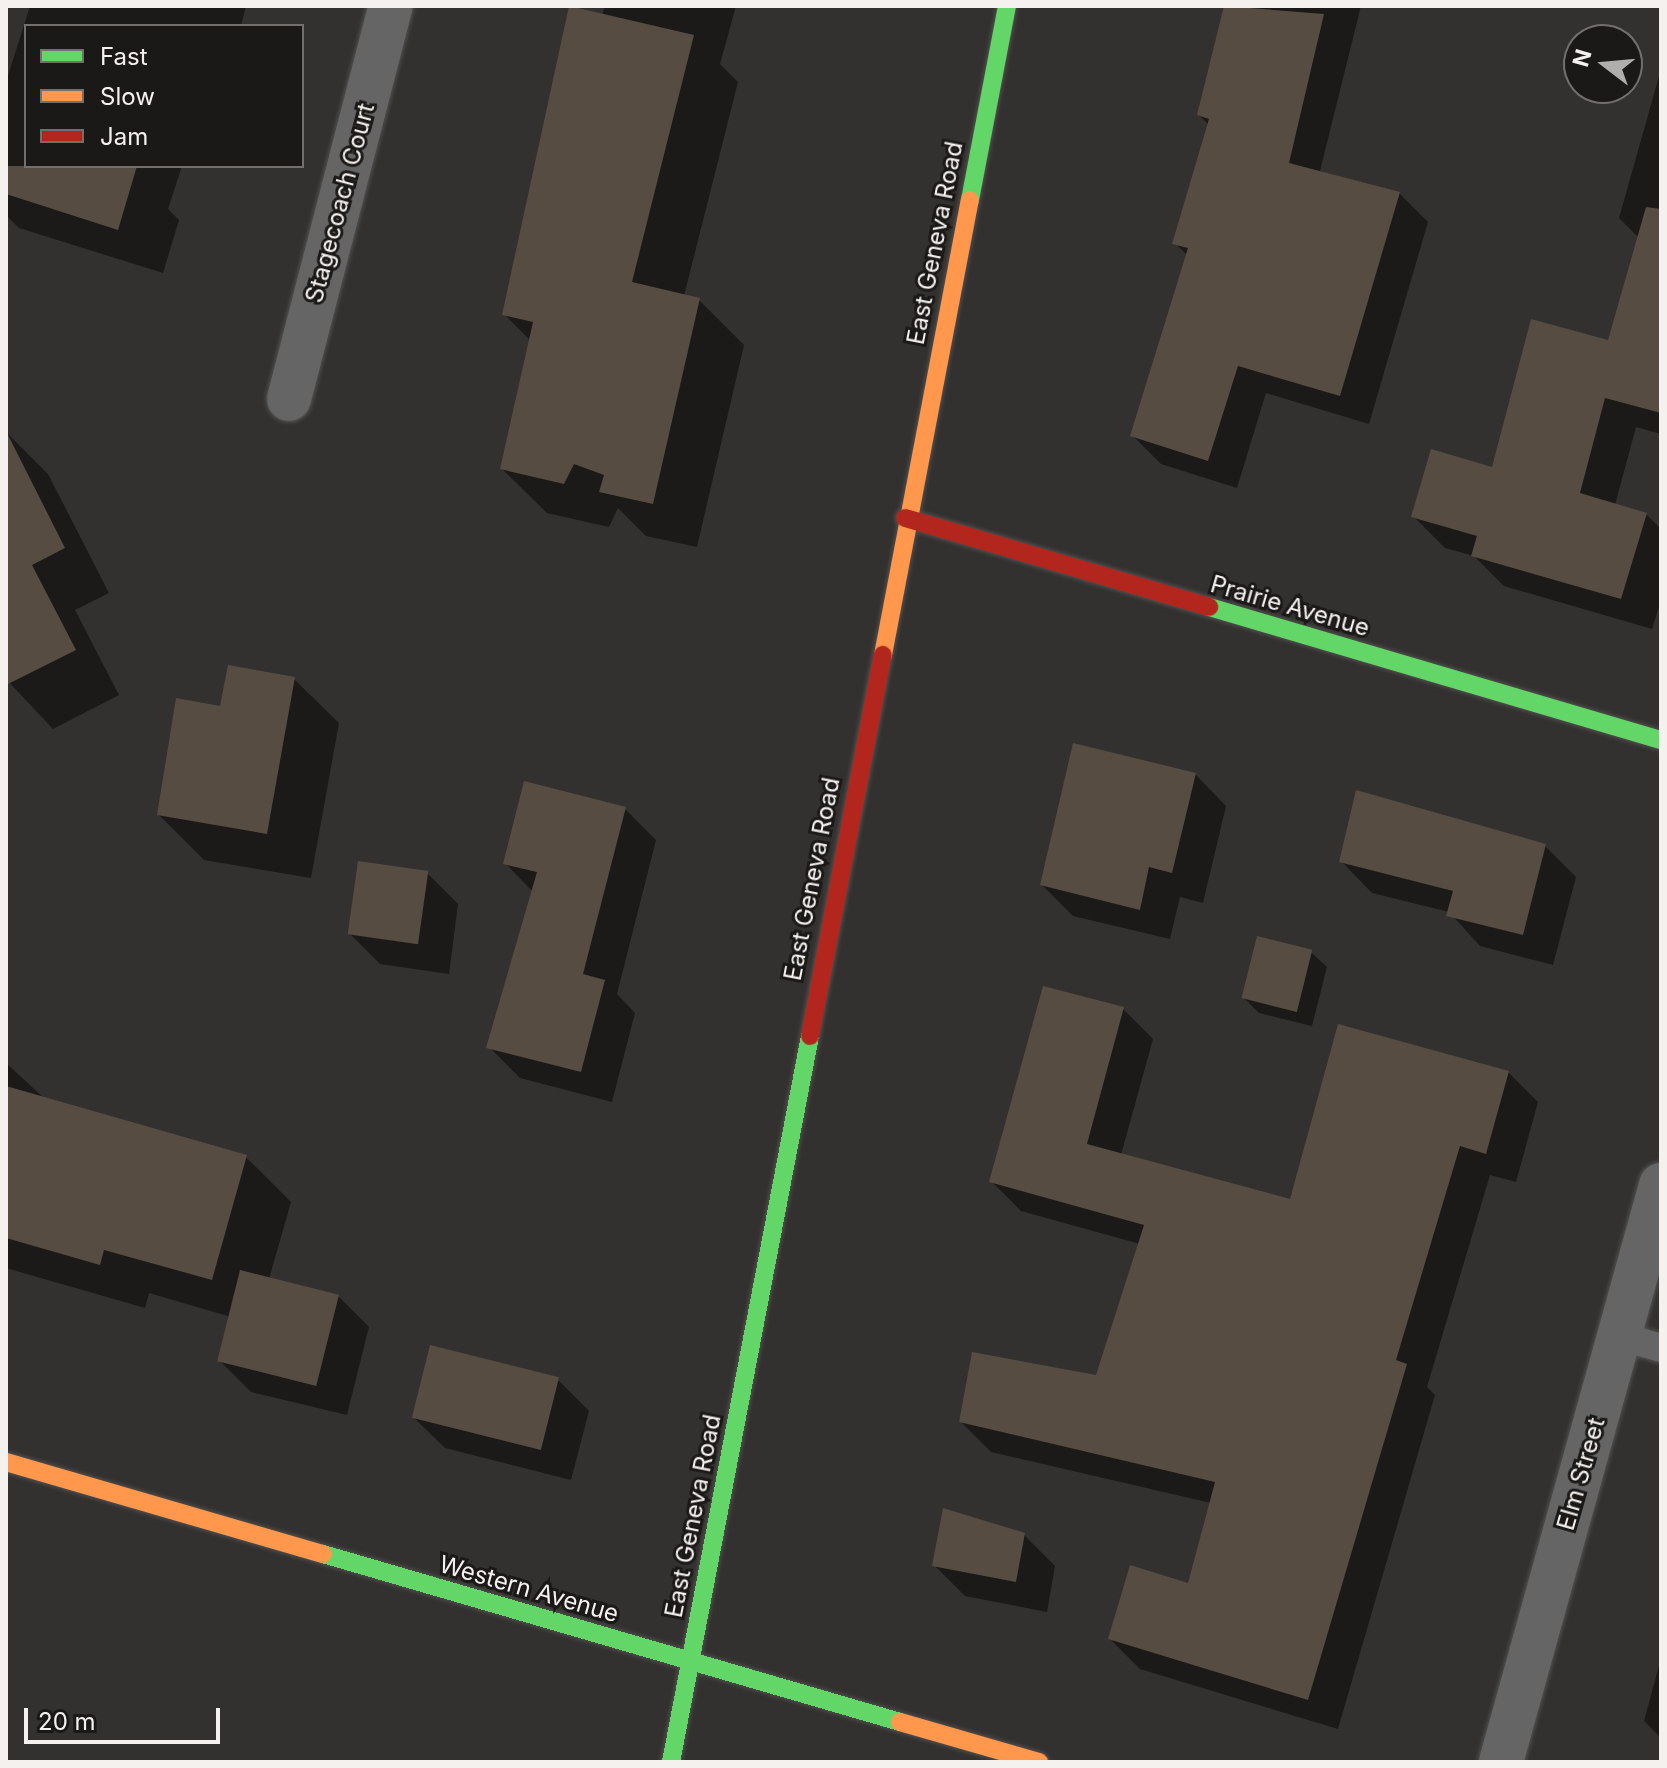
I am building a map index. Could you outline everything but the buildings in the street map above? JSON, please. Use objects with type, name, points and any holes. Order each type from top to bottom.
[{"type":"street","name":"Stagecoach Court","points":[[289,399],[391,6]]},
{"type":"street","name":"East Geneva Road","points":[[671,1762],[905,518],[1007,6]]},
{"type":"street","name":"Prairie Avenue","points":[[905,518],[1661,740]]},
{"type":"street","name":"Elm Street","points":[[1501,1762],[1661,1185]]},
{"type":"street","name":"Western Avenue","points":[[6,1462],[1039,1762]]},
{"type":"lane","points":[[1619,1336],[1661,1348]]},
{"type":"traffic: fast","points":[[970,200],[1007,6]]},
{"type":"traffic: fast","points":[[1209,607],[1661,740]]},
{"type":"traffic: fast","points":[[671,1762],[810,1036]]},
{"type":"traffic: fast","points":[[323,1554],[900,1722]]},
{"type":"traffic: slow","points":[[883,655],[970,200]]},
{"type":"traffic: slow","points":[[6,1462],[323,1554]]},
{"type":"traffic: slow","points":[[900,1722],[1039,1762]]},
{"type":"traffic: jam","points":[[905,518],[1209,607]]},
{"type":"traffic: jam","points":[[810,1036],[883,655]]}]
